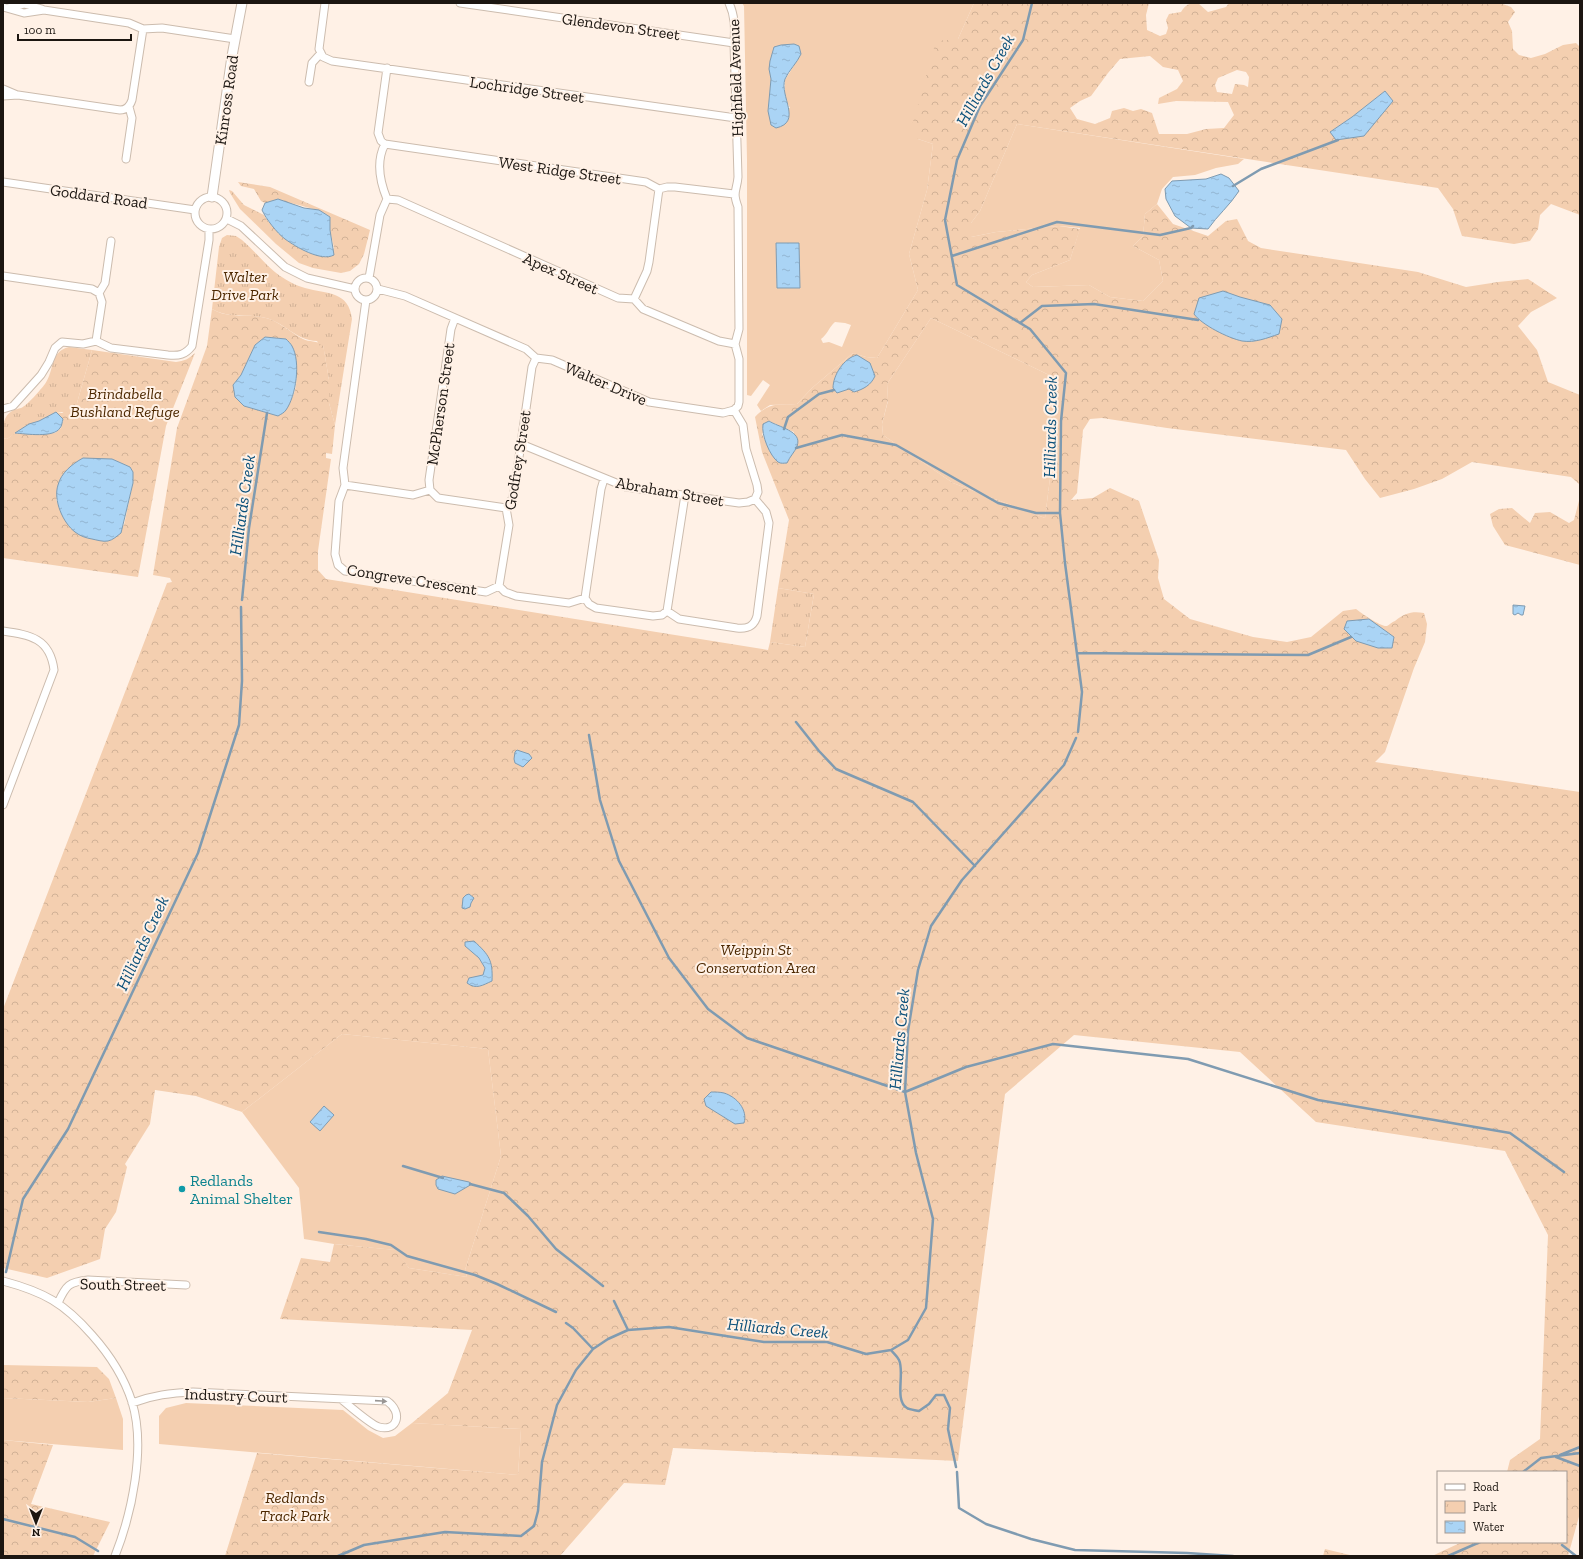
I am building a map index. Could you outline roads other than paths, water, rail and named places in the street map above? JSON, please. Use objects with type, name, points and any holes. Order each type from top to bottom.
[{"type":"street","name":"Kinross Road","points":[[212,197],[235,39],[242,3]]},
{"type":"street","points":[[309,82],[312,63],[321,53],[319,45],[325,3]]},
{"type":"street","name":"Glendevon Street","points":[[463,3],[734,43]]},
{"type":"street","name":"Highfield Avenue","points":[[729,3],[734,13],[735,25],[734,43],[738,184],[734,194]]},
{"type":"street","points":[[5,7],[24,13],[44,10],[129,23],[143,29],[162,28],[235,39]]},
{"type":"street","points":[[126,159],[132,118],[129,107],[132,100],[143,29]]},
{"type":"street","name":"Lochridge Street","points":[[321,53],[327,59],[332,61],[736,118]]},
{"type":"street","points":[[369,278],[380,215],[387,199],[382,184],[379,159],[385,144],[378,133],[387,68]]},
{"type":"street","points":[[3,89],[18,95]]},
{"type":"street","points":[[3,96],[18,95],[120,110],[129,107]]},
{"type":"street","name":"West Ridge Street","points":[[385,144],[646,182],[659,190]]},
{"type":"street","name":"Goddard Road","points":[[3,182],[195,210]]},
{"type":"street","points":[[667,611],[679,619],[736,628],[746,628],[756,621],[769,523],[766,512],[754,499],[758,492],[757,485],[746,449],[743,425],[734,410],[738,406],[739,398],[739,359],[735,344],[738,329],[738,206],[734,194],[675,187],[667,187],[659,190],[647,271],[634,299],[648,311],[719,341],[735,344]]},
{"type":"street","points":[[212,197],[217,198],[225,204],[228,214],[227,219],[220,227],[209,230],[204,228],[197,221],[195,210],[203,199],[212,197]]},
{"type":"street","name":"Apex Street","points":[[387,199],[398,200],[618,298],[634,299]]},
{"type":"street","points":[[227,219],[241,226],[285,267],[307,278],[355,289]]},
{"type":"street","points":[[3,409],[13,406],[41,375],[55,348],[62,342],[83,344],[96,342],[111,348],[176,356],[186,353],[192,346],[209,240],[209,230]]},
{"type":"street","points":[[99,293],[105,283],[111,241]]},
{"type":"street","points":[[3,276],[92,289],[99,293],[102,302],[96,342]]},
{"type":"street","points":[[369,278],[376,283],[378,289],[372,299],[366,300],[359,298],[355,289],[357,282],[360,279],[369,278]]},
{"type":"street","name":"Walter Drive","points":[[378,289],[405,296],[526,350],[536,358],[552,360],[648,402],[723,413],[734,410]]},
{"type":"street","name":"Congreve Crescent","points":[[366,300],[343,468],[345,485],[339,501],[335,554],[336,560],[342,569],[345,571],[486,592],[499,586],[511,595],[569,603],[578,602],[585,598]]},
{"type":"street","name":"McPherson Street","points":[[430,490],[429,480],[451,329],[455,318]]},
{"type":"street","name":"Godfrey Street","points":[[499,586],[509,525],[506,508],[512,500],[514,492],[532,368],[536,358]]},
{"type":"street","name":"Abraham Street","points":[[521,444],[534,448],[604,479],[626,487],[739,503],[748,502],[754,499]]},
{"type":"street","points":[[604,479],[601,489],[585,598],[589,604],[596,608],[652,616],[662,614],[667,611]]},
{"type":"street","points":[[345,485],[413,495],[430,490],[438,498],[506,508]]},
{"type":"street","points":[[667,611],[685,495]]},
{"type":"street","points":[[3,631],[34,637],[42,642],[52,660],[54,670],[3,804]]},
{"type":"street","name":"South Street","points":[[3,1281],[21,1286],[58,1302],[64,1290],[75,1281],[88,1280],[186,1285]]},
{"type":"street","points":[[58,1302],[76,1318],[101,1345],[123,1379],[132,1403],[137,1428],[137,1462],[131,1505],[115,1556]]},
{"type":"street","name":"Industry Court","points":[[132,1403],[152,1396],[193,1392],[387,1401],[397,1412],[397,1418],[394,1424],[388,1428],[380,1428],[342,1400]]},
{"type":"water","points":[[794,44],[799,46],[801,54],[785,79],[784,86],[789,114],[788,120],[784,125],[776,128],[771,125],[768,111],[771,79],[769,69],[770,61],[774,47]]},
{"type":"water","points":[[1385,91],[1393,101],[1364,136],[1336,140],[1330,132]]},
{"type":"water","points":[[1221,174],[1229,178],[1239,191],[1208,229],[1191,228],[1175,216],[1166,199],[1165,189],[1172,181],[1206,179]]},
{"type":"water","points":[[278,199],[304,208],[319,210],[330,217],[330,230],[334,255],[322,257],[309,253],[285,239],[279,233],[269,222],[262,210],[265,203]]},
{"type":"water","points":[[776,243],[799,243],[800,288],[777,288]]},
{"type":"water","points":[[1223,291],[1270,305],[1282,319],[1279,334],[1256,341],[1242,341],[1209,327],[1194,314],[1199,298]]},
{"type":"water","points":[[265,337],[286,339],[292,346],[295,353],[297,370],[295,388],[286,410],[278,416],[244,406],[235,397],[233,385],[241,375],[255,345]]},
{"type":"water","points":[[857,355],[870,363],[875,376],[867,386],[858,391],[854,392],[849,389],[837,393],[833,388],[833,383],[837,373],[844,363]]},
{"type":"water","points":[[56,412],[63,419],[60,428],[57,431],[39,435],[15,433],[29,424],[39,421]]},
{"type":"water","points":[[769,421],[789,430],[798,441],[795,450],[787,463],[778,462],[772,455],[767,445],[763,434],[763,424]]},
{"type":"water","points":[[83,458],[112,459],[130,467],[133,472],[133,483],[121,533],[110,540],[100,541],[79,535],[67,523],[60,511],[57,497],[59,481],[68,469]]},
{"type":"water","points":[[1513,605],[1525,606],[1523,615],[1518,613],[1515,615],[1513,614]]},
{"type":"water","points":[[1369,619],[1394,637],[1392,648],[1378,648],[1356,641],[1344,629],[1347,621]]},
{"type":"water","points":[[517,750],[529,754],[532,758],[523,767],[515,763],[515,752]]},
{"type":"water","points":[[469,894],[474,898],[470,907],[465,909],[462,908],[463,898]]},
{"type":"water","points":[[474,941],[487,954],[492,968],[492,981],[476,986],[467,983],[469,978],[483,975],[485,968],[479,958],[465,946],[465,942]]},
{"type":"water","points":[[711,1092],[724,1093],[737,1101],[743,1109],[745,1118],[744,1123],[735,1124],[706,1106],[704,1099]]},
{"type":"water","points":[[324,1106],[334,1115],[320,1131],[310,1122]]},
{"type":"water","points":[[442,1176],[472,1184],[455,1194],[438,1189],[436,1180]]},
{"type":"waterway","name":"Hilliards Creek","points":[[1032,3],[1023,40],[980,106],[957,160],[945,220],[957,285],[1030,329],[1066,373],[1061,421],[1060,513],[1082,692],[1078,732]]},
{"type":"waterway","points":[[1233,186],[1261,169],[1338,140]]},
{"type":"waterway","points":[[952,256],[1057,222],[1160,235],[1191,228],[1193,226]]},
{"type":"waterway","points":[[1020,323],[1042,306],[1094,304],[1198,320]]},
{"type":"waterway","points":[[784,429],[788,417],[819,394],[834,390]]},
{"type":"waterway","name":"Hilliards Creek","points":[[242,600],[249,528],[267,413]]},
{"type":"waterway","points":[[796,448],[842,435],[896,445],[998,503],[1036,513],[1060,513]]},
{"type":"waterway","name":"Hilliards Creek","points":[[6,1272],[23,1199],[68,1129],[198,853],[239,725],[242,681],[241,607]]},
{"type":"waterway","points":[[1077,653],[1308,655],[1351,637]]},
{"type":"waterway","points":[[796,722],[819,751],[836,769],[913,802],[975,866]]},
{"type":"waterway","points":[[589,735],[600,800],[619,861],[669,958],[708,1009],[747,1038],[905,1092],[966,1067],[1053,1044],[1188,1059],[1318,1100],[1510,1133],[1564,1172]]},
{"type":"waterway","name":"Hilliards Creek","points":[[338,1556],[364,1545],[445,1532],[521,1536],[534,1526],[538,1511],[542,1462],[557,1405],[576,1370],[593,1349],[608,1339],[628,1330],[669,1327],[764,1342],[827,1342],[866,1354],[891,1350],[908,1340],[926,1308],[933,1219],[916,1153],[905,1092],[908,1031],[918,970],[931,926],[962,880],[1064,765],[1076,738]]},
{"type":"waterway","points":[[403,1166],[443,1178]]},
{"type":"waterway","points":[[470,1184],[504,1193],[528,1216],[556,1249],[603,1286]]},
{"type":"waterway","points":[[319,1232],[366,1239],[391,1245],[407,1256],[475,1275],[556,1312]]},
{"type":"waterway","points":[[614,1301],[628,1330]]},
{"type":"waterway","points":[[566,1323],[573,1328],[593,1349]]},
{"type":"waterway","points":[[891,1350],[901,1365],[900,1393],[903,1404],[907,1408],[919,1411],[929,1404],[936,1395],[944,1395],[950,1408],[948,1429],[956,1467]]},
{"type":"waterway","points":[[1560,1455],[1580,1447]]},
{"type":"waterway","points":[[1524,1471],[1541,1458],[1580,1453]]},
{"type":"waterway","points":[[1556,1457],[1580,1466]]},
{"type":"waterway","points":[[957,1472],[959,1508],[986,1524],[1031,1539],[1075,1550],[1187,1553],[1233,1556]]},
{"type":"waterway","name":"Hilliards Creek","points":[[3,1519],[75,1537],[98,1551]]},
{"type":"waterway","points":[[1448,1556],[1478,1543]]},
{"type":"waterway","points":[[1562,1545],[1576,1556]]},
{"type":"place","name":"Redlands Animal Shelter","points":[[182,1189]]},
{"type":"park label","name":"Walter Drive Park","points":[[245,285]]},
{"type":"park label","name":"Brindabella Bushland Refuge","points":[[125,402]]},
{"type":"park label","name":"Weippin St Conservation Area","points":[[756,958]]},
{"type":"park label","name":"Redlands Track Park","points":[[295,1506]]}]
